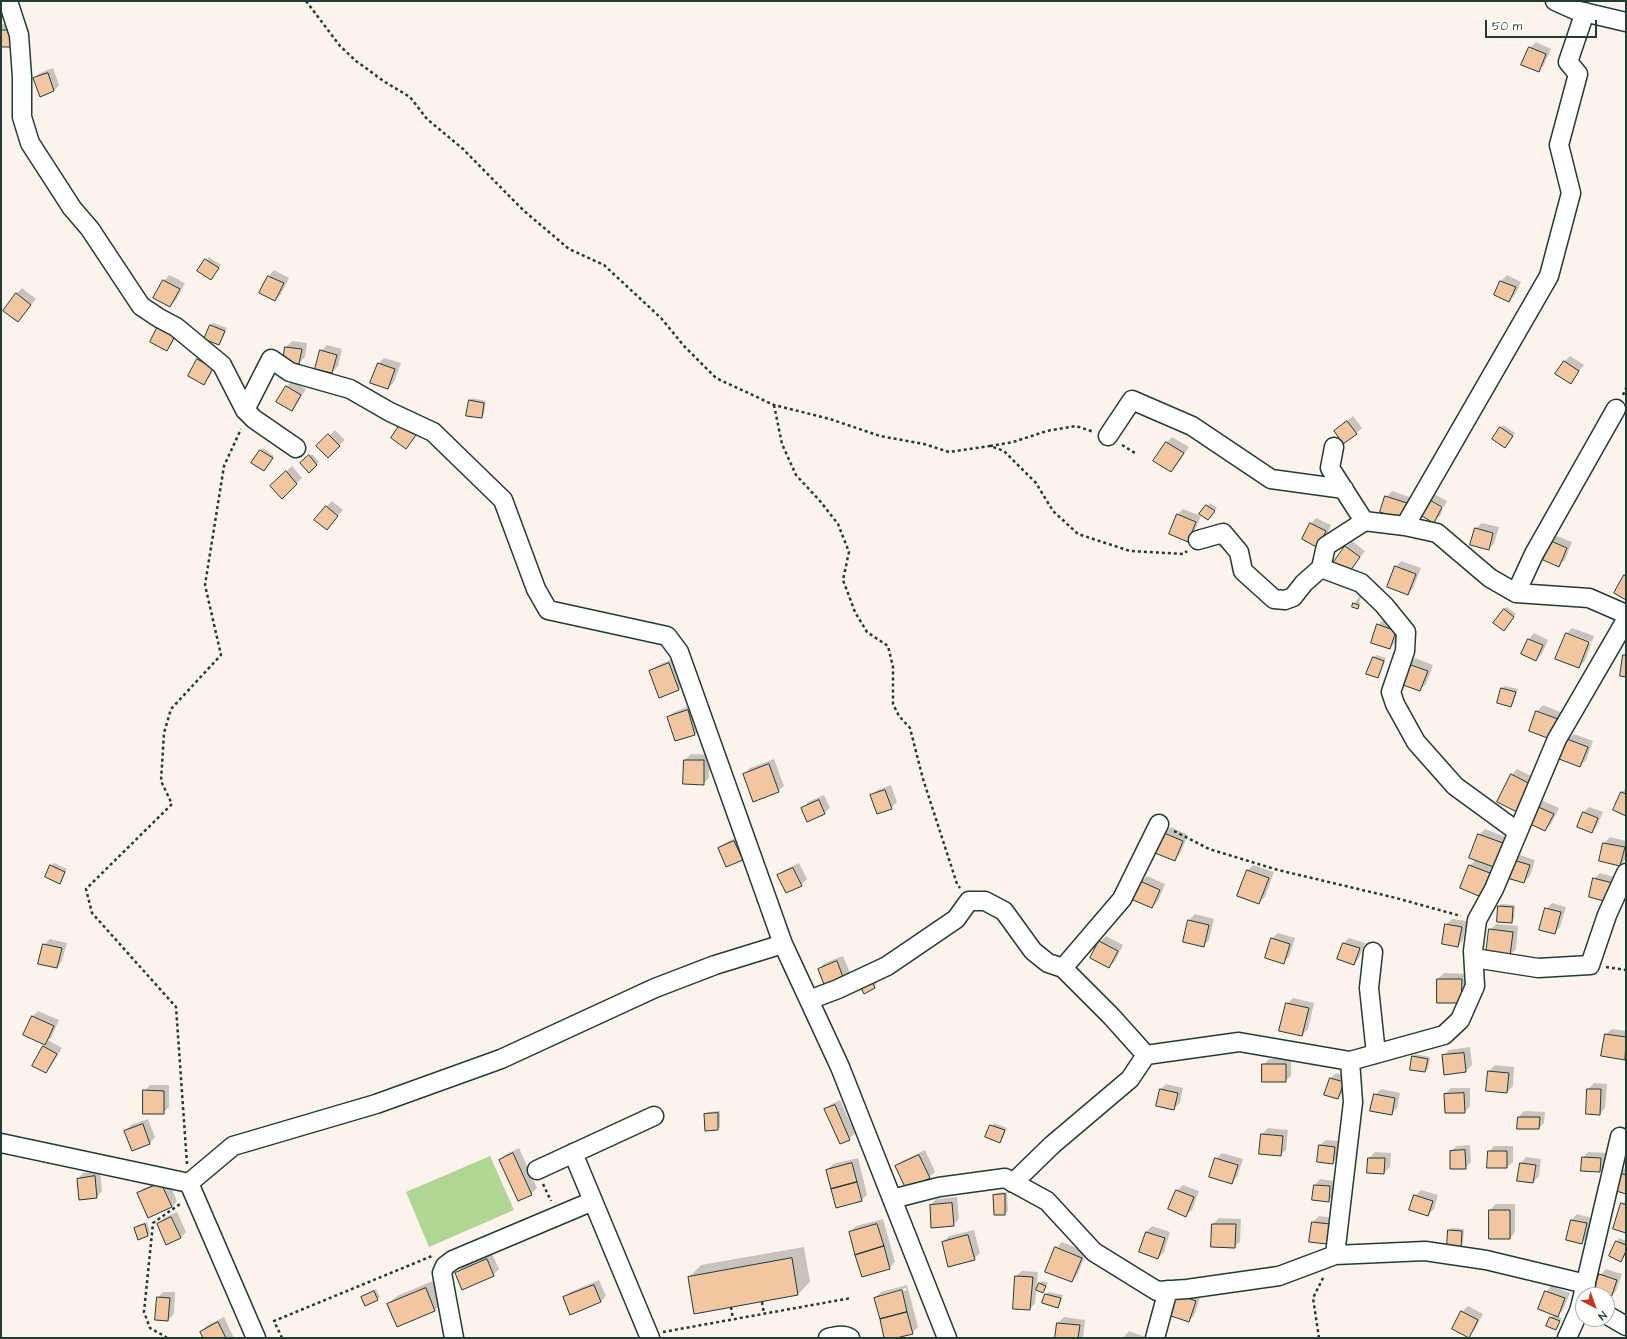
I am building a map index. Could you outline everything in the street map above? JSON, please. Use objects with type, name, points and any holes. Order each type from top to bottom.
[{"type":"street","points":[[8,1],[19,35],[22,77],[22,117],[30,143],[72,208],[90,229],[140,306],[176,327],[222,365],[245,410],[254,419],[296,448]]},
{"type":"street","points":[[1555,1],[1575,10],[1626,22]]},
{"type":"street","points":[[1405,526],[1549,276],[1571,193],[1559,145],[1578,74],[1568,62],[1585,12]]},
{"type":"street","points":[[245,410],[271,359],[290,372],[350,389],[390,412],[433,432],[503,500],[536,589],[548,610],[667,636],[679,652],[783,944],[840,1067],[947,1338]]},
{"type":"street","points":[[1108,436],[1132,400],[1192,426],[1271,479],[1344,489]]},
{"type":"street","points":[[1516,593],[1534,554],[1616,409]]},
{"type":"street","points":[[1334,447],[1330,468],[1365,521]]},
{"type":"street","points":[[1198,540],[1223,533],[1240,552],[1243,571],[1274,599],[1285,600],[1293,597],[1304,583],[1321,568],[1326,546],[1365,521],[1405,526],[1437,533],[1490,578],[1516,593],[1589,598],[1626,614]]},
{"type":"street","points":[[1321,568],[1361,583],[1384,604],[1406,632],[1405,651],[1391,692],[1395,704],[1416,742],[1455,786],[1518,832]]},
{"type":"street","points":[[1013,1182],[1052,1145],[1130,1079],[1146,1055],[1240,1042],[1350,1061],[1444,1035],[1460,1020],[1475,986],[1474,958],[1477,920],[1494,889],[1557,739],[1626,620]]},
{"type":"street","points":[[1063,968],[1122,899],[1159,824]]},
{"type":"street","points":[[1474,958],[1538,968],[1590,965],[1607,915],[1626,873]]},
{"type":"street","points":[[809,1000],[838,989],[887,966],[956,919],[969,901],[985,901],[1004,911],[1033,951],[1048,963],[1063,968],[1111,1016],[1146,1055]]},
{"type":"street","points":[[188,1183],[233,1146],[376,1104],[501,1059],[655,988],[715,965],[783,944]]},
{"type":"street","points":[[1373,952],[1369,988],[1376,1054]]},
{"type":"street","points":[[1335,1255],[1353,1102],[1350,1061]]},
{"type":"street","points":[[537,1170],[654,1116]]},
{"type":"street","points":[[1585,1287],[1620,1137]]},
{"type":"street","points":[[1,1143],[188,1183]]},
{"type":"street","points":[[573,1153],[650,1336]]},
{"type":"street","points":[[892,1199],[939,1187],[1005,1178],[1047,1201],[1094,1252],[1157,1291],[1187,1289],[1279,1276],[1335,1255],[1424,1251],[1486,1260],[1575,1292]]},
{"type":"street","points":[[188,1183],[256,1338]]},
{"type":"street","points":[[454,1338],[442,1273],[445,1266],[453,1260],[593,1201]]},
{"type":"street","points":[[1155,1338],[1168,1290]]},
{"type":"street","points":[[1615,1320],[1626,1326]]},
{"type":"street","points":[[1567,1338],[1575,1321]]},
{"type":"street","points":[[828,1338],[838,1336],[846,1336],[850,1338]]},
{"type":"path","points":[[306,1],[340,46],[356,61],[385,82],[410,97],[427,119],[463,149],[523,210],[569,249],[604,265],[661,318],[684,346],[716,378],[774,405],[830,419],[880,436],[924,444],[949,452],[1014,442],[1048,431],[1076,426],[1108,436],[1135,454]]},
{"type":"path","points":[[774,405],[782,444],[796,475],[820,501],[838,524],[849,552],[843,580],[855,612],[867,632],[888,646],[893,666],[893,704],[899,716],[910,728],[923,779],[934,808],[957,884],[969,901]]},
{"type":"path","points":[[165,1338],[166,1337],[150,1328],[144,1312],[153,1223],[180,1205],[188,1183],[176,1007],[92,913],[86,889],[172,804],[161,781],[164,733],[171,709],[221,656],[205,585],[224,466],[245,420],[245,410]]},
{"type":"path","points":[[990,446],[1004,451],[1031,477],[1053,512],[1078,534],[1130,551],[1184,554],[1198,540]]},
{"type":"path","points":[[1159,824],[1216,851],[1278,870],[1396,898],[1477,920]]},
{"type":"path","points":[[537,1170],[553,1207]]},
{"type":"path","points":[[282,1338],[274,1321],[436,1255]]},
{"type":"path","points":[[1319,1338],[1313,1298],[1335,1255]]},
{"type":"path","points":[[650,1336],[733,1319],[851,1298]]},
{"type":"path","points":[[762,1302],[764,1314]]},
{"type":"path","points":[[731,1307],[733,1319]]},
{"type":"green space","points":[[490,1156],[514,1210],[429,1247],[406,1192]]},
{"type":"building","points":[[1,30],[11,30],[11,47],[1,47]]},
{"type":"building","points":[[1529,47],[1546,54],[1539,72],[1521,65]]},
{"type":"building","points":[[48,73],[54,91],[40,97],[33,78]]},
{"type":"building","points":[[205,259],[219,268],[211,280],[197,271]]},
{"type":"building","points":[[268,276],[284,283],[275,301],[259,293]]},
{"type":"building","points":[[163,280],[180,289],[170,307],[153,298]]},
{"type":"building","points":[[1500,281],[1516,287],[1509,302],[1494,295]]},
{"type":"building","points":[[16,293],[31,305],[18,322],[3,311]]},
{"type":"building","points":[[159,324],[176,334],[167,351],[150,342]]},
{"type":"building","points":[[210,325],[225,331],[219,345],[204,339]]},
{"type":"building","points":[[285,347],[302,349],[299,364],[283,362]]},
{"type":"building","points":[[320,350],[337,355],[332,373],[315,369]]},
{"type":"building","points":[[197,359],[213,368],[204,385],[188,376]]},
{"type":"building","points":[[1564,361],[1579,371],[1571,384],[1555,374]]},
{"type":"building","points":[[378,363],[395,369],[388,389],[370,383]]},
{"type":"building","points":[[286,386],[301,395],[292,411],[276,402]]},
{"type":"building","points":[[469,400],[484,403],[482,418],[466,416]]},
{"type":"building","points":[[1347,421],[1357,434],[1343,444],[1334,431]]},
{"type":"building","points":[[401,423],[416,435],[406,449],[391,438]]},
{"type":"building","points":[[1500,427],[1513,436],[1505,448],[1492,439]]},
{"type":"building","points":[[328,434],[340,446],[328,458],[316,446]]},
{"type":"building","points":[[1166,442],[1184,453],[1171,472],[1153,461]]},
{"type":"building","points":[[260,450],[273,458],[264,471],[251,463]]},
{"type":"building","points":[[309,455],[317,465],[309,473],[300,463]]},
{"type":"building","points":[[286,471],[297,484],[282,499],[270,486]]},
{"type":"building","points":[[1385,496],[1407,503],[1401,519],[1380,512]]},
{"type":"building","points":[[1428,499],[1442,507],[1434,523],[1420,515]]},
{"type":"building","points":[[1206,505],[1215,511],[1208,520],[1199,514]]},
{"type":"building","points":[[326,506],[338,516],[327,530],[314,520]]},
{"type":"building","points":[[1177,514],[1196,522],[1188,542],[1169,534]]},
{"type":"building","points":[[1310,523],[1326,531],[1318,548],[1302,539]]},
{"type":"building","points":[[1475,528],[1493,533],[1489,550],[1470,545]]},
{"type":"building","points":[[1551,541],[1567,548],[1559,567],[1543,560]]},
{"type":"building","points":[[1345,546],[1360,557],[1348,574],[1333,563]]},
{"type":"building","points":[[1395,566],[1416,574],[1408,595],[1387,587]]},
{"type":"building","points":[[1624,575],[1626,576],[1626,600],[1614,593]]},
{"type":"building","points":[[1353,603],[1359,605],[1358,609],[1352,607]]},
{"type":"building","points":[[1504,609],[1514,617],[1504,631],[1493,623]]},
{"type":"building","points":[[1377,624],[1396,631],[1390,649],[1371,643]]},
{"type":"building","points":[[1566,633],[1589,642],[1579,668],[1555,659]]},
{"type":"building","points":[[1528,639],[1543,645],[1536,661],[1521,654]]},
{"type":"building","points":[[1623,655],[1626,655],[1626,677],[1620,676]]},
{"type":"building","points":[[1373,657],[1384,661],[1378,678],[1366,674]]},
{"type":"building","points":[[669,663],[679,690],[659,698],[649,671]]},
{"type":"building","points":[[1408,664],[1428,671],[1420,691],[1400,684]]},
{"type":"building","points":[[1501,688],[1516,692],[1511,707],[1497,703]]},
{"type":"building","points":[[688,710],[695,735],[675,741],[667,717]]},
{"type":"building","points":[[1536,711],[1558,719],[1550,739],[1529,731]]},
{"type":"building","points":[[1567,739],[1588,747],[1580,767],[1559,759]]},
{"type":"building","points":[[684,760],[704,760],[704,785],[683,784]]},
{"type":"building","points":[[769,764],[779,792],[753,802],[743,774]]},
{"type":"building","points":[[1511,774],[1532,785],[1519,813],[1497,802]]},
{"type":"building","points":[[885,790],[892,809],[877,814],[870,795]]},
{"type":"building","points":[[1621,792],[1626,794],[1626,816],[1613,810]]},
{"type":"building","points":[[819,800],[825,814],[807,822],[801,808]]},
{"type":"building","points":[[1536,806],[1554,814],[1545,831],[1528,823]]},
{"type":"building","points":[[1583,812],[1598,818],[1592,833],[1577,827]]},
{"type":"building","points":[[1164,833],[1183,841],[1175,861],[1155,853]]},
{"type":"building","points":[[1478,834],[1503,843],[1494,867],[1469,858]]},
{"type":"building","points":[[734,841],[743,860],[726,867],[718,848]]},
{"type":"building","points":[[1603,843],[1625,847],[1620,866],[1599,861]]},
{"type":"building","points":[[1513,860],[1530,865],[1524,883],[1507,878]]},
{"type":"building","points":[[50,865],[65,872],[60,884],[45,877]]},
{"type":"building","points":[[1469,865],[1490,873],[1481,897],[1460,888]]},
{"type":"building","points":[[793,868],[802,886],[786,893],[777,875]]},
{"type":"building","points":[[1247,870],[1269,878],[1259,904],[1237,896]]},
{"type":"building","points":[[1593,878],[1613,883],[1608,902],[1589,897]]},
{"type":"building","points":[[1140,881],[1160,890],[1152,908],[1133,900]]},
{"type":"building","points":[[1498,906],[1513,907],[1512,923],[1497,922]]},
{"type":"building","points":[[1545,908],[1561,912],[1555,934],[1539,930]]},
{"type":"building","points":[[1188,920],[1209,925],[1204,947],[1183,942]]},
{"type":"building","points":[[1445,924],[1462,927],[1458,947],[1442,944]]},
{"type":"building","points":[[1489,929],[1513,932],[1510,956],[1486,953]]},
{"type":"building","points":[[1271,938],[1290,944],[1284,964],[1265,958]]},
{"type":"building","points":[[1099,941],[1118,951],[1109,968],[1090,958]]},
{"type":"building","points":[[1343,943],[1360,948],[1354,965],[1337,959]]},
{"type":"building","points":[[43,944],[62,948],[57,968],[38,964]]},
{"type":"building","points":[[837,961],[844,980],[825,987],[818,969]]},
{"type":"building","points":[[871,978],[875,988],[864,994],[859,984]]},
{"type":"building","points":[[1437,979],[1462,979],[1461,1003],[1437,1003]]},
{"type":"building","points":[[1286,1003],[1309,1008],[1302,1036],[1279,1031]]},
{"type":"building","points":[[32,1016],[54,1026],[45,1045],[23,1035]]},
{"type":"building","points":[[1605,1034],[1626,1037],[1625,1060],[1601,1056]]},
{"type":"building","points":[[43,1046],[57,1054],[46,1073],[32,1066]]},
{"type":"building","points":[[1464,1053],[1466,1072],[1444,1075],[1442,1055]]},
{"type":"building","points":[[1412,1056],[1428,1059],[1425,1072],[1410,1070]]},
{"type":"building","points":[[1262,1064],[1286,1064],[1286,1082],[1262,1082]]},
{"type":"building","points":[[1488,1071],[1509,1073],[1507,1093],[1486,1091]]},
{"type":"building","points":[[1330,1078],[1344,1082],[1338,1099],[1324,1095]]},
{"type":"building","points":[[1160,1089],[1178,1093],[1174,1110],[1156,1106]]},
{"type":"building","points":[[1587,1089],[1601,1089],[1600,1115],[1586,1114]]},
{"type":"building","points":[[143,1090],[164,1091],[164,1114],[143,1114]]},
{"type":"building","points":[[1464,1093],[1465,1113],[1445,1113],[1444,1094]]},
{"type":"building","points":[[1374,1094],[1395,1098],[1392,1115],[1370,1111]]},
{"type":"building","points":[[835,1105],[850,1140],[840,1144],[824,1109]]},
{"type":"building","points":[[718,1113],[718,1130],[705,1131],[704,1114]]},
{"type":"building","points":[[1518,1117],[1540,1117],[1539,1129],[1517,1129]]},
{"type":"building","points":[[143,1124],[150,1144],[132,1151],[124,1131]]},
{"type":"building","points":[[990,1125],[1005,1130],[1000,1143],[985,1137]]},
{"type":"building","points":[[1261,1134],[1283,1136],[1281,1156],[1259,1154]]},
{"type":"building","points":[[1319,1145],[1335,1147],[1333,1164],[1317,1162]]},
{"type":"building","points":[[1465,1150],[1466,1169],[1450,1169],[1450,1151]]},
{"type":"building","points":[[1488,1151],[1507,1151],[1507,1168],[1487,1168]]},
{"type":"building","points":[[513,1153],[532,1195],[518,1201],[499,1160]]},
{"type":"building","points":[[919,1155],[930,1178],[906,1189],[895,1166]]},
{"type":"building","points":[[1582,1157],[1601,1158],[1600,1172],[1581,1171]]},
{"type":"building","points":[[1215,1158],[1238,1165],[1232,1184],[1209,1177]]},
{"type":"building","points":[[1368,1158],[1385,1158],[1384,1174],[1367,1173]]},
{"type":"building","points":[[852,1163],[857,1182],[831,1189],[826,1170]]},
{"type":"building","points":[[1520,1163],[1536,1165],[1533,1183],[1517,1181]]},
{"type":"building","points":[[1619,1173],[1626,1175],[1626,1194],[1613,1190]]},
{"type":"building","points":[[95,1176],[97,1198],[79,1200],[77,1179]]},
{"type":"building","points":[[857,1182],[862,1201],[836,1208],[831,1189]]},
{"type":"building","points":[[161,1183],[172,1207],[148,1218],[137,1193]]},
{"type":"building","points":[[1314,1185],[1330,1186],[1329,1202],[1312,1200]]},
{"type":"building","points":[[1176,1190],[1194,1197],[1186,1217],[1168,1209]]},
{"type":"building","points":[[1005,1194],[1005,1215],[994,1215],[993,1195]]},
{"type":"building","points":[[1414,1195],[1433,1201],[1428,1216],[1409,1210]]},
{"type":"building","points":[[952,1203],[954,1226],[931,1228],[930,1205]]},
{"type":"building","points":[[1621,1203],[1626,1205],[1626,1233],[1613,1229]]},
{"type":"building","points":[[1489,1210],[1510,1210],[1510,1239],[1489,1239]]},
{"type":"building","points":[[171,1217],[181,1238],[166,1245],[157,1224]]},
{"type":"building","points":[[1571,1220],[1587,1223],[1582,1244],[1566,1240]]},
{"type":"building","points":[[1312,1222],[1330,1224],[1327,1244],[1309,1242]]},
{"type":"building","points":[[145,1224],[148,1236],[138,1240],[134,1228]]},
{"type":"building","points":[[877,1224],[884,1246],[855,1255],[849,1232]]},
{"type":"building","points":[[1212,1224],[1236,1224],[1235,1248],[1211,1247]]},
{"type":"building","points":[[1448,1230],[1462,1231],[1461,1248],[1447,1247]]},
{"type":"building","points":[[1146,1232],[1165,1238],[1158,1259],[1139,1252]]},
{"type":"building","points":[[968,1235],[975,1260],[948,1267],[942,1242]]},
{"type":"building","points":[[1616,1241],[1626,1245],[1626,1251],[1621,1262],[1609,1256]]},
{"type":"building","points":[[884,1246],[890,1269],[862,1277],[855,1255]]},
{"type":"building","points":[[1055,1247],[1082,1258],[1072,1282],[1045,1272]]},
{"type":"building","points":[[792,1258],[798,1295],[694,1314],[688,1277]]},
{"type":"building","points":[[487,1259],[494,1276],[462,1290],[455,1273]]},
{"type":"building","points":[[1599,1274],[1617,1280],[1615,1287],[1595,1287]]},
{"type":"building","points":[[1015,1276],[1033,1277],[1030,1310],[1013,1309]]},
{"type":"building","points":[[1039,1283],[1046,1286],[1043,1293],[1036,1290]]},
{"type":"building","points":[[594,1285],[601,1302],[570,1315],[563,1297]]},
{"type":"building","points":[[426,1288],[435,1311],[397,1327],[387,1304]]},
{"type":"building","points":[[902,1290],[907,1312],[880,1319],[874,1298]]},
{"type":"building","points":[[374,1291],[378,1300],[365,1306],[361,1297]]},
{"type":"building","points":[[1545,1291],[1565,1298],[1558,1317],[1538,1309]]},
{"type":"building","points":[[1045,1294],[1061,1298],[1058,1308],[1042,1303]]},
{"type":"building","points":[[1176,1294],[1196,1301],[1189,1322],[1168,1315]]},
{"type":"building","points":[[157,1297],[170,1298],[168,1321],[155,1320]]},
{"type":"building","points":[[1461,1311],[1478,1320],[1469,1338],[1452,1329]]},
{"type":"building","points":[[907,1312],[913,1334],[896,1338],[884,1338],[880,1319]]},
{"type":"building","points":[[1550,1317],[1560,1321],[1556,1330],[1546,1326]]},
{"type":"building","points":[[218,1322],[226,1338],[203,1338],[200,1332]]},
{"type":"building","points":[[1057,1323],[1080,1325],[1078,1338],[1055,1338]]}]
